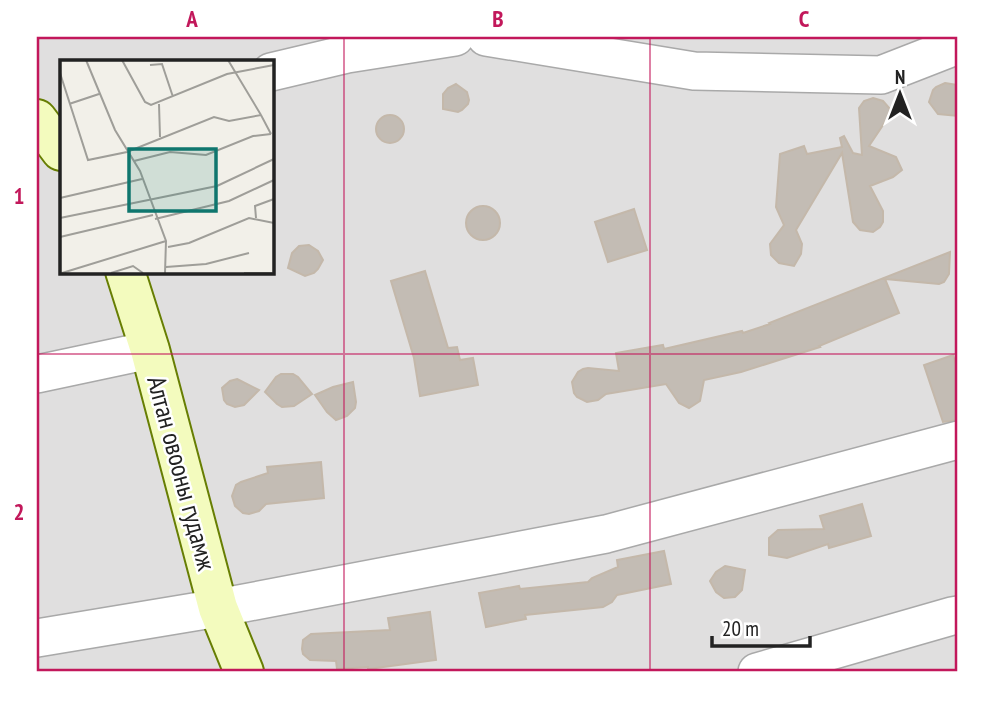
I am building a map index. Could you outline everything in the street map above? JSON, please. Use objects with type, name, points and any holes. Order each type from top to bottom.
[{"type":"main road","name":"Алтан овооны гудамж","points":[[126,273],[218,608],[244,672]]},
{"type":"street","points":[[273,72],[347,54],[455,37]]},
{"type":"street","points":[[486,37],[694,71],[881,75],[958,45]]},
{"type":"street","points":[[37,374],[149,350]]},
{"type":"street","points":[[37,638],[218,608],[606,534],[958,440]]},
{"type":"street","points":[[757,672],[958,615]]},
{"type":"shaded area","points":[[37,37],[958,37],[958,672],[37,672]]},
{"type":"building","points":[[945,83],[958,85],[958,116],[938,114],[929,102],[933,90]]},
{"type":"building","points":[[456,84],[467,92],[468,104],[458,112],[443,109],[443,94]]},
{"type":"building","points":[[873,98],[883,101],[890,109],[887,119],[869,146],[896,157],[902,170],[893,177],[870,186],[883,211],[883,222],[873,232],[860,230],[853,222],[842,153],[796,230],[802,244],[801,254],[794,266],[779,263],[771,255],[770,244],[784,225],[776,207],[780,154],[804,146],[807,154],[842,147],[840,138],[844,136],[853,153],[862,155],[859,108],[864,101]]},
{"type":"building","points":[[390,115],[400,119],[404,129],[400,139],[390,143],[380,139],[376,129],[380,119]]},
{"type":"building","points":[[483,206],[495,211],[500,223],[495,235],[483,240],[471,235],[466,223],[471,211]]},
{"type":"building","points":[[634,209],[647,250],[608,262],[595,222]]},
{"type":"building","points":[[309,245],[318,251],[323,260],[314,273],[305,276],[288,268],[292,253],[299,246]]},
{"type":"building","points":[[950,252],[949,274],[944,282],[939,284],[885,279],[899,313],[820,347],[741,372],[704,380],[700,401],[689,408],[679,403],[666,384],[606,394],[598,400],[587,402],[574,393],[572,382],[583,369],[619,371],[616,353],[663,345],[664,349],[742,331],[743,333]]},
{"type":"building","points":[[425,271],[448,348],[457,347],[460,360],[473,358],[478,385],[420,396],[414,358],[391,281]]},
{"type":"building","points":[[953,355],[958,371],[958,420],[943,422],[924,365]]},
{"type":"building","points":[[281,374],[298,377],[312,394],[294,406],[282,407],[277,404],[265,392]]},
{"type":"building","points":[[237,379],[259,390],[244,405],[235,407],[224,400],[222,388]]},
{"type":"building","points":[[353,382],[355,408],[347,416],[336,420],[315,395]]},
{"type":"building","points":[[321,462],[324,498],[266,504],[259,511],[249,514],[243,513],[235,506],[232,496],[236,485],[268,473],[267,467]]},
{"type":"building","points":[[862,504],[871,536],[829,548],[828,544],[787,558],[769,555],[769,538],[778,530],[824,529],[820,516]]},
{"type":"building","points":[[664,551],[671,584],[617,595],[603,607],[525,615],[526,619],[486,627],[479,593],[519,586],[520,589],[588,582],[618,567],[617,560]]},
{"type":"building","points":[[725,566],[745,570],[742,590],[735,597],[724,598],[716,592],[710,581],[716,572]]},
{"type":"building","points":[[430,612],[436,660],[368,669],[337,669],[336,661],[310,660],[303,654],[303,640],[311,634],[390,630],[388,618]]}]
